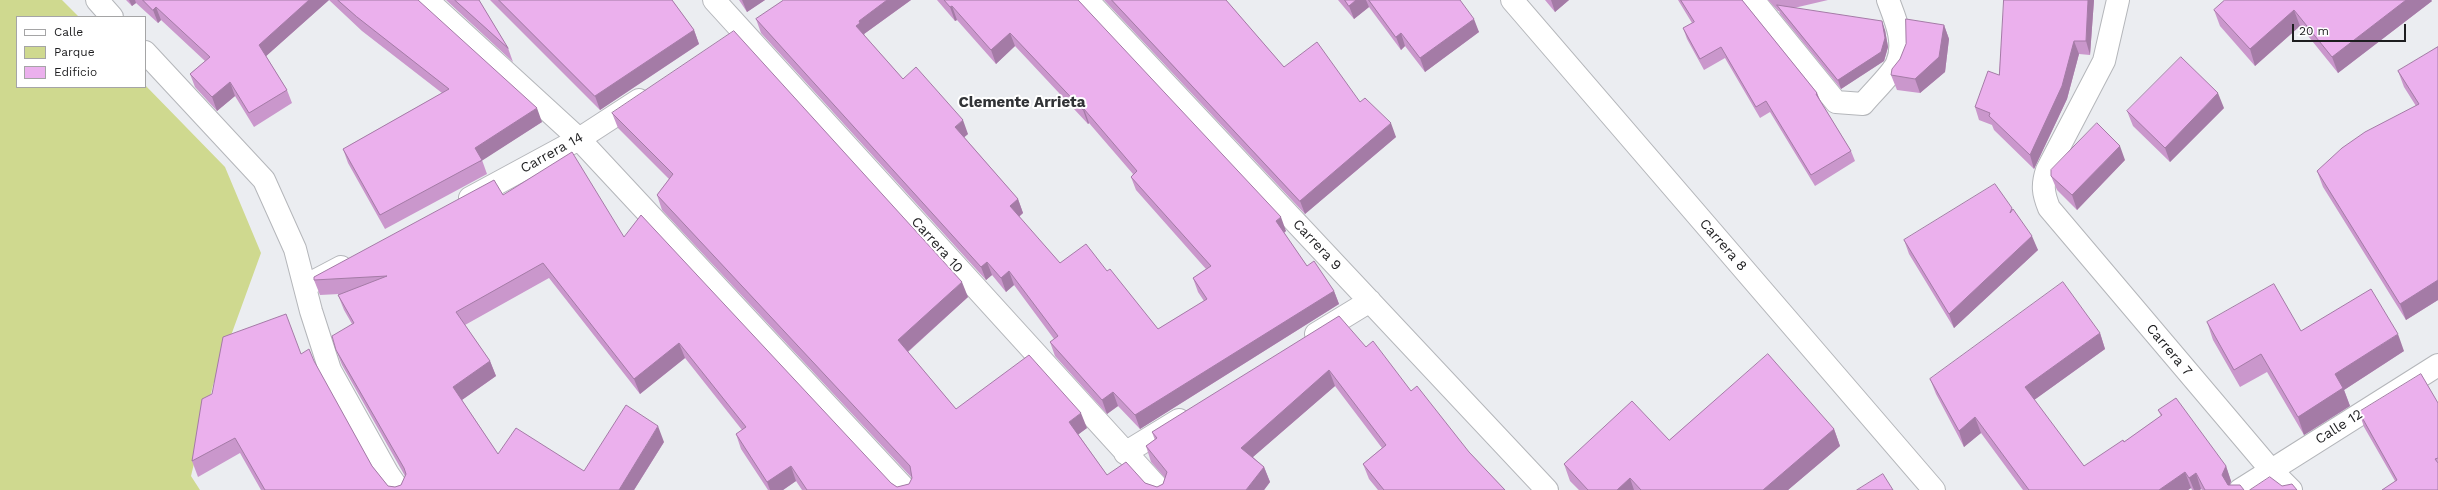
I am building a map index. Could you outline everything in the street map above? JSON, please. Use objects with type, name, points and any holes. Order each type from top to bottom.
[{"type":"street","points":[[96,0],[111,16]]},
{"type":"street","points":[[427,0],[579,139],[906,490]]},
{"type":"street","name":"Carrera 10","points":[[714,0],[1160,490]]},
{"type":"street","name":"Carrera 9","points":[[1087,0],[1547,490]]},
{"type":"street","name":"Carrera 8","points":[[1512,0],[1934,490]]},
{"type":"street","points":[[1753,0],[1836,102],[1863,104],[1897,63],[1900,43],[1898,27],[1888,0]]},
{"type":"street","name":"Carrera 7","points":[[2118,0],[2104,61],[2047,170],[2042,185],[2049,208],[2271,470],[2291,490]]},
{"type":"street","points":[[723,44],[762,18]]},
{"type":"street","points":[[146,53],[264,180],[295,249],[330,370],[388,474],[399,490]]},
{"type":"street","name":"Carrera 14","points":[[452,207],[579,139],[658,87]]},
{"type":"street","points":[[305,286],[361,256]]},
{"type":"street","points":[[1302,343],[1370,301]]},
{"type":"street","name":"Calle 12","points":[[2240,490],[2438,365]]},
{"type":"street","points":[[1125,453],[1193,411]]},
{"type":"green space","points":[[0,0],[62,0],[78,16],[16,16],[16,88],[146,88],[146,86],[225,167],[261,253],[213,385],[191,476],[200,490],[0,490]]},
{"type":"building","points":[[143,0],[309,0],[259,45],[287,90],[249,113],[230,82],[212,97],[190,74],[210,57],[156,7],[153,10]]},
{"type":"building","points":[[338,0],[418,0],[537,108],[475,148],[482,160],[380,215],[343,149],[449,89],[357,17]]},
{"type":"building","points":[[455,0],[479,0],[508,48]]},
{"type":"building","points":[[499,0],[672,0],[694,30],[595,96]]},
{"type":"building","points":[[784,0],[887,0],[859,21],[860,23],[856,26],[903,79],[916,67],[963,120],[955,127],[1018,199],[1010,206],[1060,263],[1086,244],[1107,271],[1110,269],[1158,329],[1207,299],[1193,278],[1211,266],[1131,177],[1137,171],[1084,109],[1083,110],[1010,33],[991,50],[952,6],[950,7],[944,0],[1078,0],[1281,217],[1276,221],[1307,266],[1314,261],[1334,291],[1135,415],[1113,392],[1102,400],[1050,342],[1058,336],[1009,271],[1001,278],[987,262],[981,267],[756,19]]},
{"type":"building","points":[[1112,0],[1226,0],[1284,67],[1317,42],[1360,102],[1365,98],[1391,123],[1300,201]]},
{"type":"building","points":[[1345,0],[1356,0],[1349,6]]},
{"type":"building","points":[[1369,0],[1460,0],[1474,19],[1420,58],[1401,33],[1396,37]]},
{"type":"building","points":[[1681,0],[1742,0],[1817,93],[1816,94],[1851,151],[1811,175],[1766,101],[1756,107],[1721,47],[1700,59],[1683,28],[1694,22]]},
{"type":"building","points":[[2004,0],[2088,0],[2086,41],[2074,41],[2062,86],[2030,155],[1989,116],[1990,113],[1975,107],[1988,71],[1999,75]]},
{"type":"building","points":[[2225,0],[2406,0],[2332,57],[2294,10],[2250,49],[2214,10]]},
{"type":"building","points":[[1777,5],[1882,21],[1885,38],[1881,52],[1838,80]]},
{"type":"building","points":[[1906,19],[1944,25],[1939,57],[1915,79],[1891,75],[1892,69],[1900,59],[1906,44]]},
{"type":"building","points":[[734,31],[962,282],[898,340],[956,409],[1029,355],[1081,413],[1069,422],[1107,475],[1126,462],[1145,483],[1157,487],[1163,484],[1167,472],[1146,446],[1157,438],[1152,432],[1339,316],[1366,347],[1373,341],[1411,391],[1417,386],[1469,452],[1505,490],[1384,490],[1363,464],[1386,445],[1329,370],[1241,448],[1264,467],[1246,490],[807,490],[791,466],[767,482],[736,434],[746,427],[679,343],[634,379],[543,263],[456,312],[490,361],[453,387],[498,454],[516,428],[584,471],[626,405],[658,426],[619,490],[265,490],[235,438],[192,461],[202,399],[212,394],[223,337],[286,314],[301,354],[309,349],[314,361],[372,466],[388,486],[395,487],[401,485],[406,474],[404,468],[336,350],[332,336],[354,323],[338,295],[387,276],[314,280],[314,277],[494,180],[503,195],[572,152],[624,237],[641,215],[891,483],[897,487],[909,484],[912,478],[910,466],[657,195],[673,174],[612,113]]},
{"type":"building","points":[[2438,47],[2438,280],[2400,304],[2317,171],[2342,148],[2365,132],[2419,104],[2398,71]]},
{"type":"building","points":[[2181,57],[2218,93],[2165,148],[2127,111]]},
{"type":"building","points":[[2097,123],[2120,146],[2072,195],[2051,176],[2051,170]]},
{"type":"building","points":[[1995,184],[2012,208],[2010,213],[2013,209],[2032,236],[1949,314],[1904,240]]},
{"type":"building","points":[[2063,282],[2100,333],[2025,387],[2084,466],[2123,440],[2124,442],[2162,415],[2158,410],[2176,398],[2226,466],[2222,475],[2228,485],[2240,485],[2244,490],[2205,490],[2196,473],[2189,478],[2185,472],[2159,490],[2029,490],[1975,417],[1959,431],[1930,379]]},
{"type":"building","points":[[2274,284],[2301,331],[2371,289],[2398,334],[2335,374],[2343,388],[2298,417],[2261,354],[2234,370],[2207,322]]},
{"type":"building","points":[[1768,354],[1834,429],[1763,490],[1641,490],[1630,478],[1617,490],[1588,490],[1564,464],[1632,401],[1669,440]]},
{"type":"building","points":[[2421,374],[2438,403],[2438,458],[2435,459],[2438,463],[2438,490],[2382,490],[2397,480],[2359,412]]},
{"type":"building","points":[[1883,474],[1893,490],[1857,490]]},
{"type":"building","points":[[2270,477],[2282,486],[2292,484],[2297,490],[2250,490]]},
{"type":"district","name":"Clemente Arrieta","points":[[1022,103]]}]
